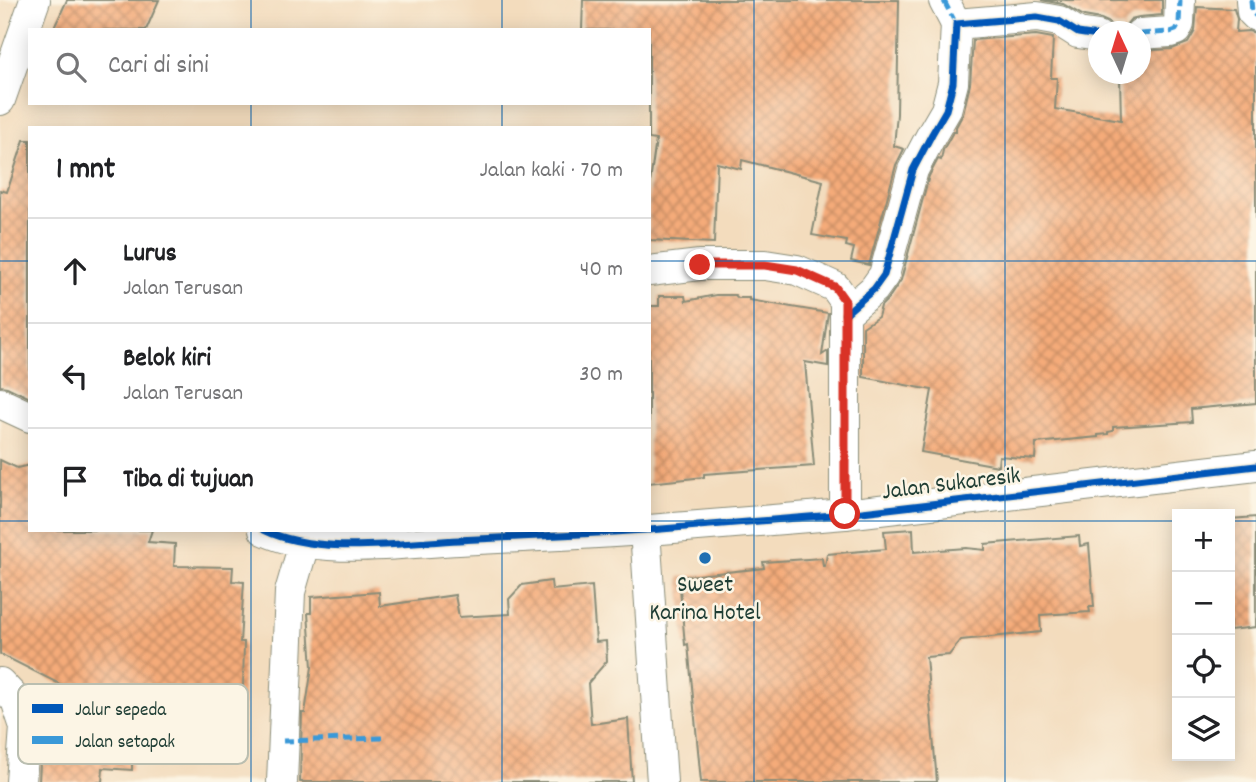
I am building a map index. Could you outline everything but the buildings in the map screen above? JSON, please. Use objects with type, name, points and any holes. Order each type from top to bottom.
[{"type":"street","points":[[0,100],[35,0]]},
{"type":"street","points":[[1151,33],[1176,30],[1179,24],[1180,0]]},
{"type":"street","points":[[1251,0],[1252,12],[1256,16]]},
{"type":"street","points":[[845,314],[874,289],[884,275],[913,170],[946,110],[953,83],[950,12],[1059,21],[1078,33],[1088,34]]},
{"type":"street","points":[[651,271],[700,265],[765,265],[797,270],[835,287],[845,301],[845,514]]},
{"type":"street","points":[[0,402],[28,416]]},
{"type":"street","name":"Jalan Sukaresik","points":[[651,530],[845,514],[1256,466]]},
{"type":"street","name":"Jalan Sukaresik","points":[[268,532],[360,545],[609,532]]},
{"type":"street","points":[[647,532],[662,782]]},
{"type":"street","points":[[282,782],[290,592],[306,536]]},
{"type":"street","points":[[0,683],[16,700],[18,706]]},
{"type":"street","points":[[21,782],[22,764]]},
{"type":"marked path","points":[[1151,33],[1176,30],[1179,24],[1180,0]]},
{"type":"marked path","points":[[1251,0],[1252,12],[1256,16]]},
{"type":"marked path","points":[[944,1],[956,24]]},
{"type":"marked path","points":[[283,741],[382,738]]},
{"type":"cycle path","points":[[845,314],[874,289],[884,275],[913,170],[946,110],[953,83],[956,24],[1037,17],[1059,21],[1078,33],[1088,34]]},
{"type":"cycle path","points":[[651,530],[845,514],[1256,466]]},
{"type":"cycle path","points":[[269,532],[309,543],[360,546],[609,532]]},
{"type":"place","name":"Sweet Karina Hotel","points":[[705,558]]},
{"type":"route","points":[[700,265],[765,265],[797,270],[835,287],[845,301],[845,514]]}]
